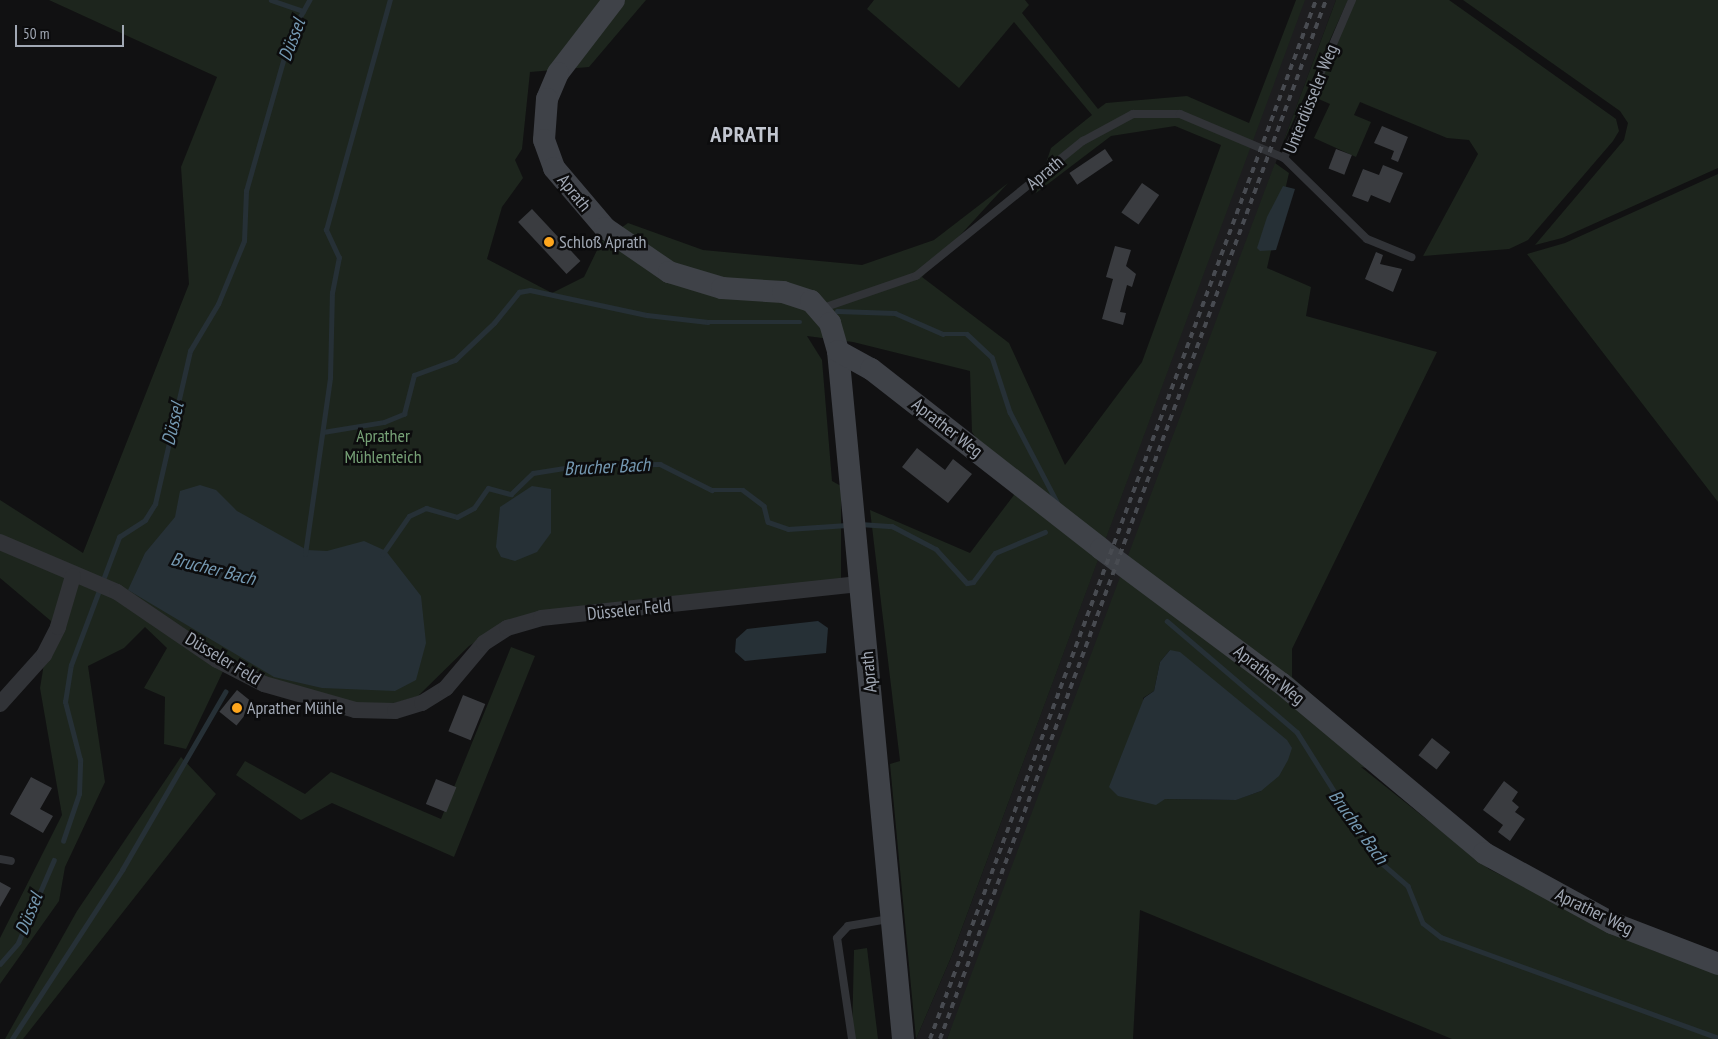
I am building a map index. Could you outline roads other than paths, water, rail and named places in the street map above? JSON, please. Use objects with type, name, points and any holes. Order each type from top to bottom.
[{"type":"main road","name":"Aprath","points":[[614,0],[558,73],[547,99],[544,140],[554,168],[605,228],[669,272],[722,288],[799,296],[820,309],[838,351],[903,1039]]},
{"type":"main road","name":"Aprather Weg","points":[[838,351],[871,369],[1101,549],[1282,683],[1484,853],[1612,923],[1718,964]]},
{"type":"street","name":"Düsseler Feld","points":[[0,542],[78,578],[117,592],[217,660],[264,684],[325,704],[396,711],[446,688],[484,643],[507,628],[541,618],[861,584]]},
{"type":"street","points":[[0,704],[44,655],[78,578]]},
{"type":"lane","name":"Unterdüsseler Weg","points":[[1352,0],[1284,158],[1367,239],[1411,258]]},
{"type":"lane","name":"Aprath","points":[[820,309],[922,272],[1083,141],[1132,114],[1180,114],[1284,158]]},
{"type":"lane","points":[[0,859],[10,861]]},
{"type":"lane","points":[[852,1039],[837,938],[848,926],[892,919]]},
{"type":"water","points":[[1283,186],[1295,189],[1276,250],[1260,251],[1257,248],[1267,217]]},
{"type":"water","points":[[200,485],[216,490],[237,511],[307,550],[327,551],[364,541],[386,551],[421,596],[426,643],[416,680],[395,691],[322,688],[274,677],[128,590],[145,553],[175,517],[180,491]]},
{"type":"water","points":[[532,486],[551,489],[551,533],[537,552],[515,561],[501,557],[496,547],[500,507]]},
{"type":"water","points":[[818,621],[828,628],[826,653],[745,661],[735,652],[736,639],[747,629]]},
{"type":"water","points":[[1170,650],[1180,652],[1287,740],[1292,748],[1288,760],[1279,776],[1261,791],[1236,800],[1165,799],[1156,805],[1118,796],[1109,787],[1144,698],[1154,691],[1160,662]]},
{"type":"waterway","points":[[271,0],[303,11]]},
{"type":"waterway","name":"Düssel","points":[[63,841],[79,794],[80,760],[65,702],[71,665],[119,537],[145,520],[155,504],[190,351],[218,304],[244,241],[246,191],[291,33],[309,0]]},
{"type":"waterway","points":[[305,554],[330,378],[332,293],[339,258],[326,230],[390,0]]},
{"type":"waterway","points":[[323,432],[384,422],[404,414],[414,375],[455,360],[494,323],[519,292],[530,290],[647,315],[708,322],[800,322]]},
{"type":"waterway","points":[[837,311],[895,313],[943,334],[967,334],[992,357],[1010,412],[1057,502]]},
{"type":"waterway","name":"Brucher Bach","points":[[382,555],[409,516],[426,508],[457,517],[474,508],[488,488],[511,494],[533,473],[583,465],[660,464],[712,490],[743,490],[764,506],[768,522],[788,529],[847,525]]},
{"type":"waterway","name":"Brucher Bach","points":[[860,524],[892,526],[936,549],[967,583],[973,582],[995,553],[1045,532]]},
{"type":"waterway","name":"Brucher Bach","points":[[1167,621],[1297,732],[1377,859],[1408,886],[1423,923],[1441,937],[1718,1038]]},
{"type":"waterway","points":[[12,1039],[122,870],[225,692]]},
{"type":"waterway","name":"Düssel","points":[[0,964],[18,943],[54,860]]},
{"type":"railway","points":[[930,1039],[1316,0]]},
{"type":"railway","points":[[940,1039],[1326,0]]},
{"type":"place","name":"Schloß Aprath","points":[[549,242]]},
{"type":"place","name":"Aprather Mühle","points":[[237,708]]},
{"type":"district","name":"APRATH","points":[[745,135]]},
{"type":"park label","name":"Aprather Mühlenteich","points":[[383,447]]}]
